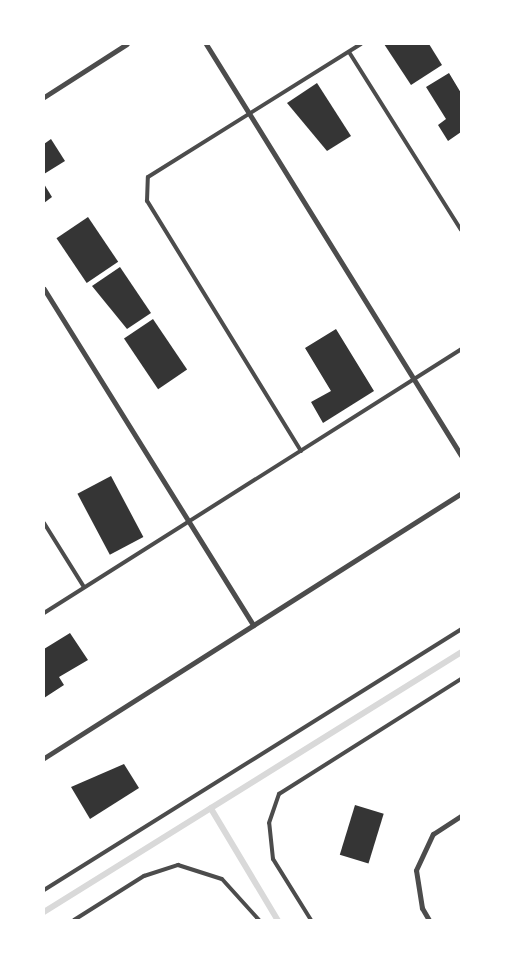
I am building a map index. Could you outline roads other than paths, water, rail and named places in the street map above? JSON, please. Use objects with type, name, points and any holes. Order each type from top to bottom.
[{"type":"street","points":[[44,97],[127,44]]},
{"type":"street","points":[[206,44],[461,454]]},
{"type":"street","points":[[44,289],[253,625]]},
{"type":"street","points":[[44,758],[461,493]]},
{"type":"street","points":[[429,920],[422,908],[416,870],[433,834],[461,816]]},
{"type":"lane","points":[[301,451],[147,201],[148,177],[361,44]]},
{"type":"lane","points":[[349,52],[461,230]]},
{"type":"lane","points":[[44,613],[461,349]]},
{"type":"lane","points":[[44,523],[84,587]]},
{"type":"lane","points":[[44,890],[461,629]]},
{"type":"lane","points":[[311,920],[273,859],[269,823],[279,794],[461,679]]},
{"type":"lane","points":[[74,920],[144,876],[178,865],[222,879],[259,920]]},
{"type":"waterway","points":[[44,912],[461,652]]},
{"type":"waterway","points":[[211,808],[278,920]]}]
